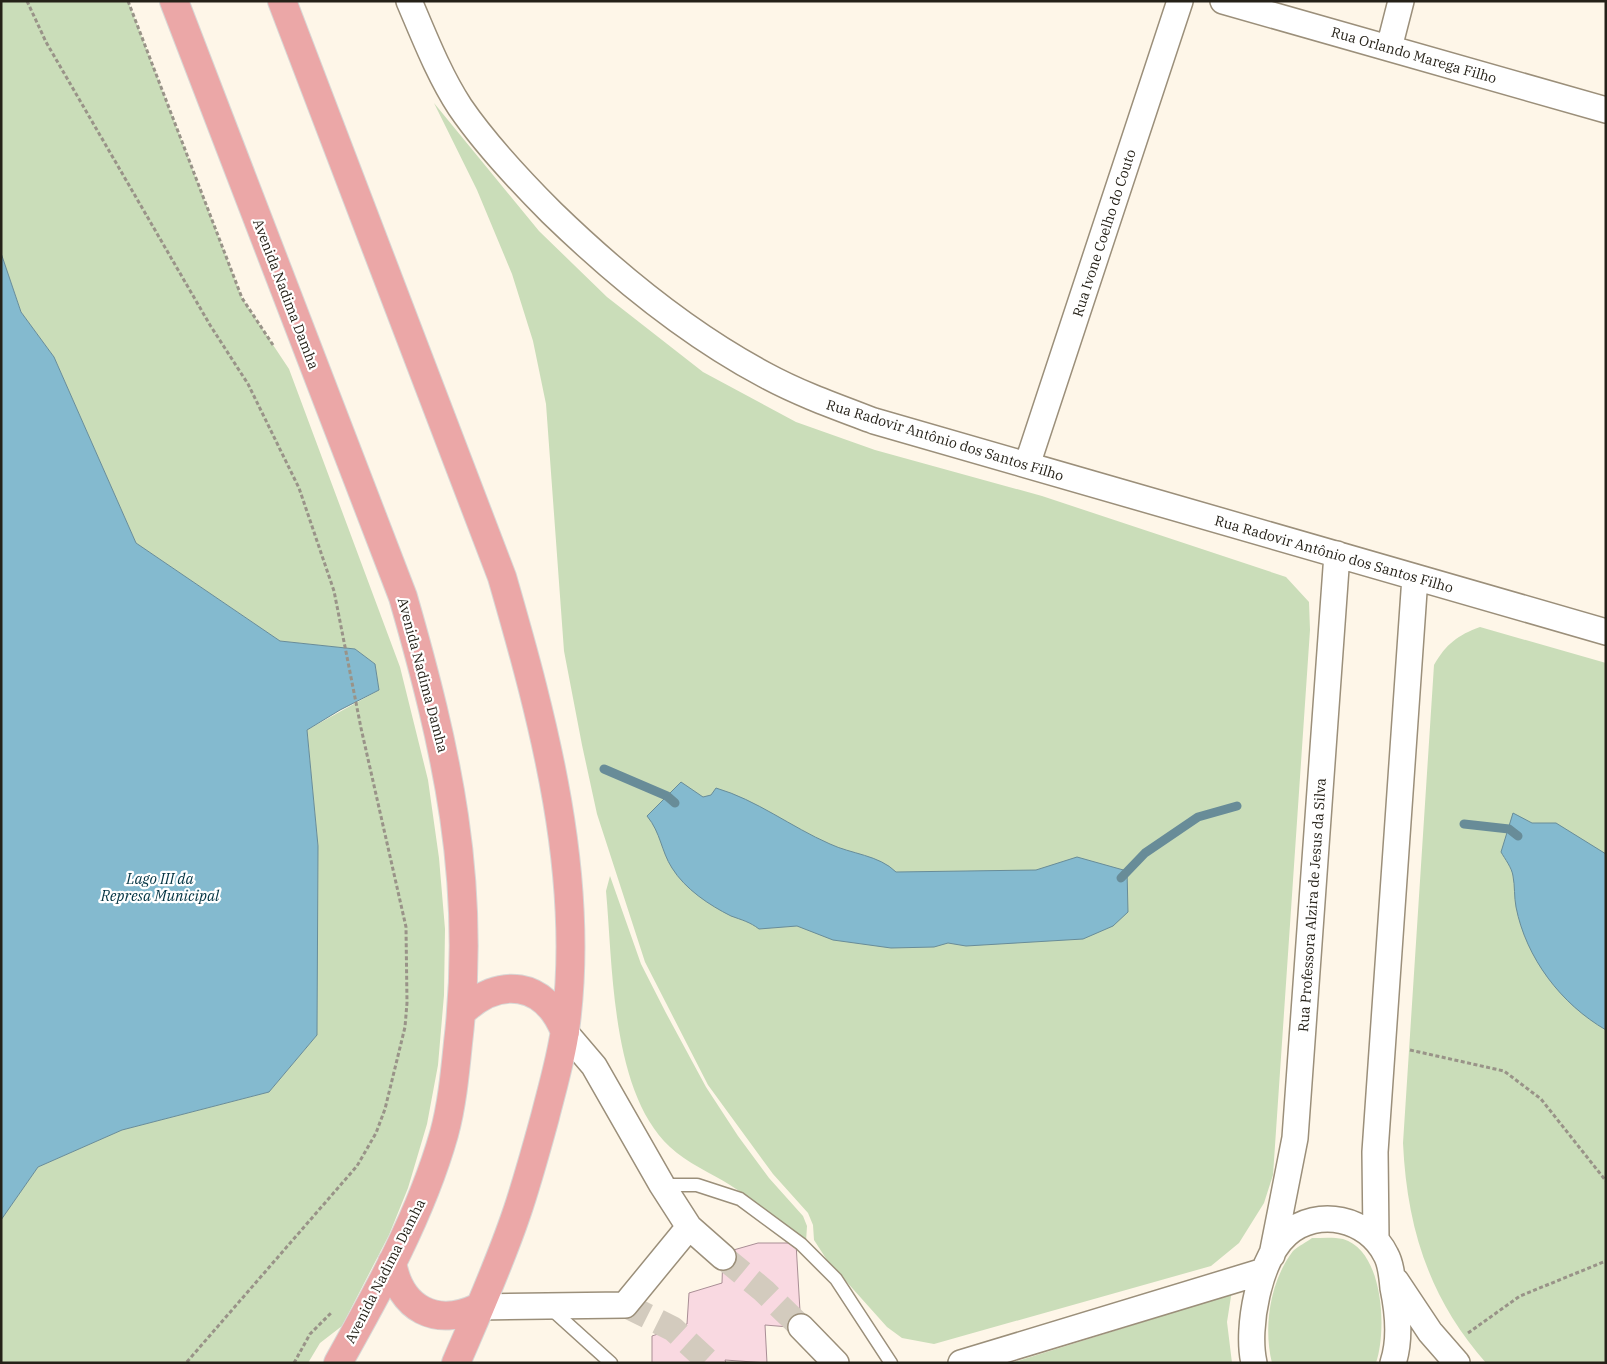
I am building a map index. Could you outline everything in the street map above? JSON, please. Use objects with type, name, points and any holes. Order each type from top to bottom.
[{"type":"main road","name":"Avenida Nadima Damha","points":[[174,1],[403,597],[425,673],[448,772],[462,873],[465,961],[462,1012],[452,1092],[444,1133],[413,1221],[338,1363]]},
{"type":"main road","points":[[282,1],[502,577],[528,666],[549,759],[566,869],[570,956],[565,1032],[552,1091],[516,1215],[456,1363]]},
{"type":"main road","points":[[462,1012],[475,999],[489,992],[504,988],[520,989],[544,1000],[554,1009],[565,1032]]},
{"type":"main road","points":[[392,1262],[395,1278],[402,1292],[412,1304],[426,1312],[453,1316],[479,1308]]},
{"type":"street","name":"Rua Radovir Antônio dos Santos Filho","points":[[409,1],[427,42],[460,106],[526,187],[585,244],[636,289],[691,329],[764,375],[816,400],[874,421],[1606,632]]},
{"type":"street","name":"Rua Ivone Coelho do Couto","points":[[1027,465],[1180,1]]},
{"type":"street","name":"Rua Orlando Marega Filho","points":[[1223,1],[1606,110]]},
{"type":"street","points":[[1389,48],[1401,1]]},
{"type":"street","name":"Rua Professora Alzira de Jesus da Silva","points":[[1254,1363],[1253,1317],[1268,1263],[1295,1138],[1337,554]]},
{"type":"street","points":[[1376,1239],[1374,1152],[1415,577]]},
{"type":"street","points":[[565,1032],[594,1066],[662,1185],[689,1227],[723,1257]]},
{"type":"street","points":[[962,1363],[1268,1263],[1286,1235],[1307,1222],[1332,1218],[1356,1224],[1376,1239],[1387,1256],[1398,1314],[1394,1363]]},
{"type":"street","points":[[479,1308],[625,1306],[689,1227]]},
{"type":"street","points":[[1391,1274],[1430,1332],[1451,1356]]},
{"type":"street","points":[[801,1327],[836,1363]]},
{"type":"lane","points":[[662,1185],[697,1185],[740,1199],[801,1244],[836,1279],[891,1363]]},
{"type":"lane","points":[[549,1307],[611,1363]]},
{"type":"path","points":[[27,1],[46,42],[210,325],[248,384],[299,488],[334,591],[361,728],[406,927],[407,1003],[405,1027],[386,1109],[376,1133],[357,1166],[186,1363]]},
{"type":"path","points":[[128,1],[242,298],[279,353]]},
{"type":"path","points":[[1382,1044],[1504,1071],[1541,1099],[1606,1181]]},
{"type":"path","points":[[1451,1356],[1502,1307],[1520,1296],[1606,1261]]},
{"type":"green space","points":[[1,1],[128,1],[242,298],[289,369],[400,667],[428,780],[439,858],[445,929],[444,995],[438,1065],[427,1124],[408,1188],[389,1235],[342,1326],[320,1343],[308,1363],[1,1363],[1,1220],[38,1167],[122,1130],[269,1092],[317,1035],[318,846],[307,730],[379,690],[375,664],[355,649],[280,641],[136,543],[54,357],[21,312],[1,253]]},
{"type":"green space","points":[[434,103],[539,231],[607,297],[703,372],[796,422],[875,450],[1042,496],[1286,577],[1309,602],[1310,630],[1273,1175],[1264,1203],[1239,1243],[1211,1266],[934,1344],[902,1338],[887,1327],[827,1260],[814,1240],[813,1225],[808,1213],[773,1174],[708,1085],[645,962],[597,814],[564,651],[546,404],[533,341],[512,274],[477,190]]},
{"type":"green space","points":[[1480,627],[1606,663],[1606,1363],[1486,1363],[1466,1338],[1436,1287],[1416,1233],[1410,1204],[1405,1174],[1403,1143],[1434,665],[1443,651],[1453,641],[1465,633]]},
{"type":"green space","points":[[610,876],[641,964],[666,1013],[706,1087],[738,1136],[769,1178],[803,1216],[807,1226],[806,1242],[759,1205],[677,1153],[651,1123],[636,1094],[618,1027],[606,891]]},
{"type":"green space","points":[[1312,1238],[1343,1239],[1357,1246],[1367,1259],[1379,1294],[1381,1313],[1381,1332],[1376,1363],[1272,1363],[1268,1335],[1270,1305],[1274,1290],[1285,1263],[1293,1251]]},
{"type":"green space","points":[[1232,1290],[1227,1322],[1232,1363],[1011,1363],[1175,1312]]},
{"type":"water","name":"Lago III da Represa Municipal","points":[[1,253],[21,312],[54,357],[136,543],[280,641],[355,649],[375,664],[379,690],[307,730],[318,846],[317,1035],[269,1092],[122,1130],[38,1167],[1,1220]]},
{"type":"water","points":[[681,782],[703,797],[711,795],[716,788],[746,799],[816,837],[881,862],[896,872],[1036,870],[1077,857],[1127,871],[1128,912],[1113,926],[1083,939],[966,946],[948,943],[934,947],[891,948],[833,940],[797,926],[759,929],[706,902],[677,876],[668,862],[652,822],[647,816]]},
{"type":"water","points":[[1513,813],[1532,823],[1556,823],[1606,854],[1606,1030],[1574,1007],[1560,993],[1548,978],[1528,944],[1516,907],[1512,873],[1501,852]]},
{"type":"building","points":[[758,1243],[796,1243],[801,1328],[765,1325],[767,1363],[725,1360],[726,1363],[652,1363],[652,1336],[687,1324],[689,1293],[722,1283],[723,1253]]},
{"type":"waterway","points":[[604,769],[667,796],[675,803]]},
{"type":"waterway","points":[[1121,878],[1145,853],[1198,817],[1237,806]]},
{"type":"waterway","points":[[1464,824],[1509,829],[1518,836]]},
{"type":"tunnel","points":[[723,1257],[764,1291],[801,1327]]},
{"type":"tunnel","points":[[625,1305],[673,1329],[710,1363]]}]
